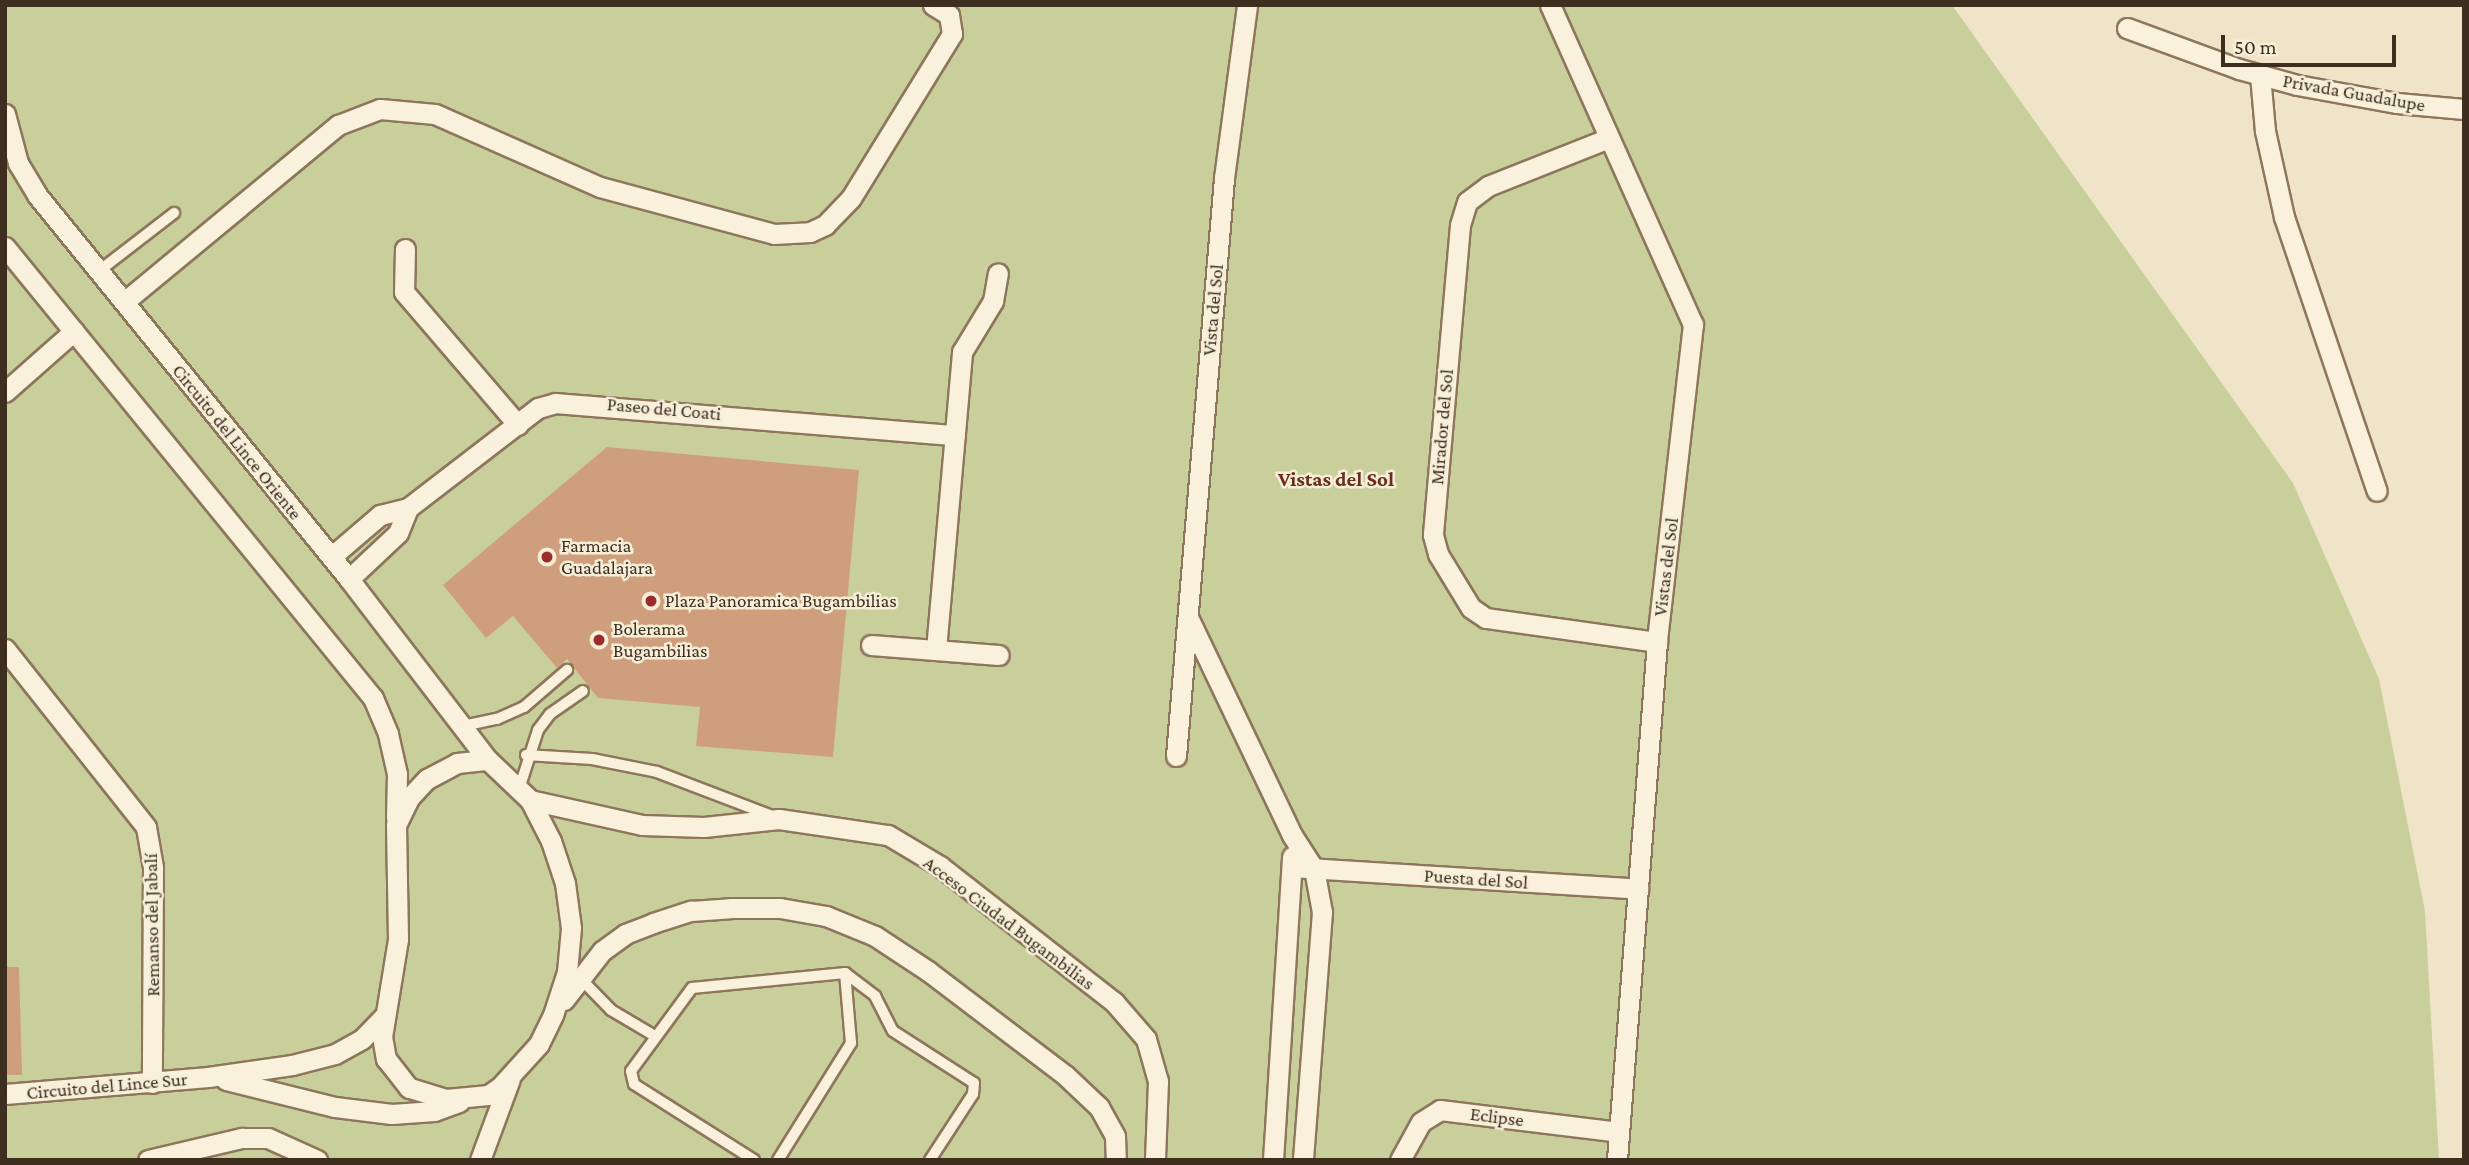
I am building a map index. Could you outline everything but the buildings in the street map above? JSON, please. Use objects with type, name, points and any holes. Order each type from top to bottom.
[{"type":"street","points":[[124,302],[338,125],[380,109],[435,114],[600,187],[774,234],[810,232],[825,225],[851,198],[952,34],[949,15],[933,5]]},
{"type":"street","name":"Vista del Sol","points":[[1176,756],[1224,178],[1247,5]]},
{"type":"street","name":"Vistas del Sol","points":[[1550,5],[1693,324],[1657,642],[1617,1160]]},
{"type":"street","name":"Privada Guadalupe","points":[[2127,28],[2260,75],[2347,95],[2464,109]]},
{"type":"street","points":[[2260,75],[2265,131],[2284,217],[2377,491]]},
{"type":"street","name":"Circuito del Lince Oriente","points":[[5,114],[19,163],[37,195],[331,557],[488,760],[524,794]]},
{"type":"street","name":"Mirador del Sol","points":[[1609,138],[1488,186],[1467,202],[1460,225],[1433,535],[1438,554],[1471,608],[1486,618],[1657,642]]},
{"type":"street","points":[[5,247],[373,698],[388,734],[397,774],[398,939],[384,1016],[386,1059],[409,1088],[446,1099],[467,1099]]},
{"type":"street","points":[[405,249],[404,292],[518,425]]},
{"type":"street","points":[[936,650],[962,352],[993,301],[998,273]]},
{"type":"street","points":[[5,392],[74,331]]},
{"type":"street","name":"Paseo del Coati","points":[[331,557],[380,515],[408,508],[538,408],[583,401],[955,435]]},
{"type":"street","name":"Paseo del Coati","points":[[348,579],[398,533],[408,508]]},
{"type":"street","points":[[1188,616],[1292,835],[1314,869],[1322,912],[1310,1116],[1303,1160]]},
{"type":"street","points":[[871,645],[999,656]]},
{"type":"street","name":"Remanso del Jabalí","points":[[5,649],[146,827],[153,867],[152,1083]]},
{"type":"street","points":[[396,825],[409,798],[427,779],[457,763],[488,760]]},
{"type":"street","points":[[524,794],[551,841],[565,883],[571,928],[567,972],[554,1015]]},
{"type":"street","name":"Acceso Ciudad Bugambilias","points":[[524,794],[642,825],[704,827],[779,819],[888,835],[940,866],[1114,1002],[1146,1039],[1154,1059],[1158,1154]]},
{"type":"street","points":[[1273,1160],[1293,867],[1292,835]]},
{"type":"street","name":"Puesta del Sol","points":[[1293,867],[1638,889]]},
{"type":"street","points":[[480,1160],[510,1078],[539,1044],[554,1015],[602,951],[625,934],[691,911],[780,908],[826,916],[875,936],[928,971],[1065,1075],[1099,1107],[1115,1136],[1116,1160]]},
{"type":"street","name":"Circuito del Lince Sur","points":[[5,1094],[208,1077],[335,1054],[362,1039],[384,1016]]},
{"type":"street","name":"Circuito del Lince Sur","points":[[208,1077],[335,1107],[391,1114],[434,1111],[467,1099],[488,1096],[510,1078]]},
{"type":"street","name":"Eclipse","points":[[1400,1160],[1421,1122],[1440,1110],[1619,1132]]},
{"type":"street","points":[[1278,1114],[1310,1116]]},
{"type":"street","points":[[148,1160],[242,1138],[268,1138],[317,1160]]},
{"type":"lane","points":[[99,271],[174,213]]},
{"type":"lane","points":[[463,726],[497,719],[524,707],[567,670]]},
{"type":"lane","points":[[524,794],[526,755],[550,714],[583,691]]},
{"type":"lane","points":[[526,755],[592,759],[657,772],[779,819]]},
{"type":"lane","points":[[778,1160],[851,1043],[845,973]]},
{"type":"lane","points":[[754,1160],[634,1084],[631,1071],[655,1036],[697,987],[845,973],[875,996],[893,1031],[974,1083],[973,1094],[930,1160]]},
{"type":"lane","points":[[580,978],[611,1010],[655,1036]]},
{"type":"green space","points":[[5,5],[1952,5],[2293,483],[2379,679],[2425,911],[2439,1160],[5,1160]]},
{"type":"place","name":"Farmacia Guadalajara","points":[[547,557]]},
{"type":"place","name":"Plaza Panoramica Bugambilias","points":[[651,601]]},
{"type":"place","name":"Bolerama Bugambilias","points":[[599,640]]},
{"type":"district","name":"Vistas del Sol","points":[[1336,479]]}]
